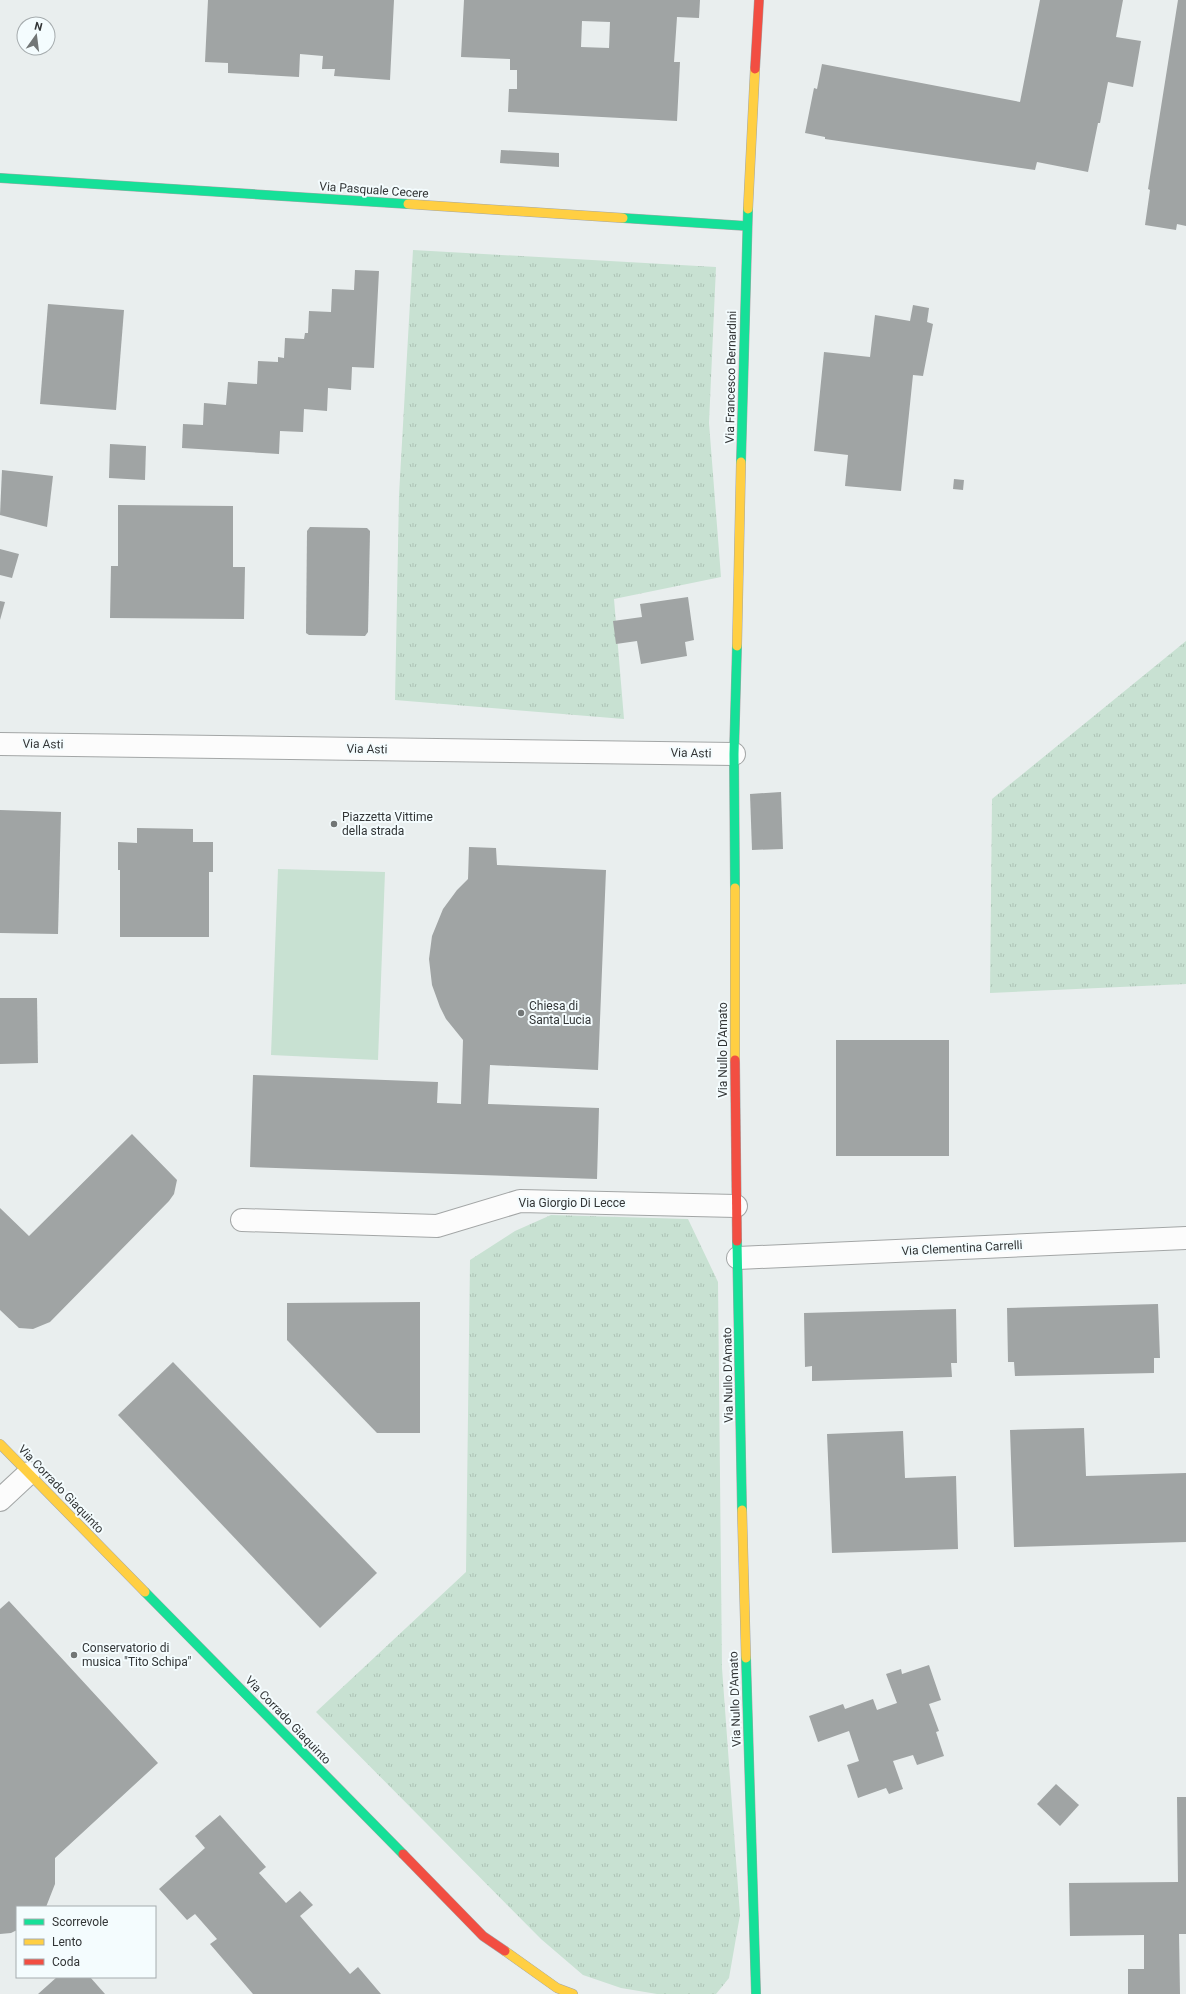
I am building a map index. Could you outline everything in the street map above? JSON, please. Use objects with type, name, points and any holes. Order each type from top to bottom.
[{"type":"street","name":"Via Francesco Bernardini","points":[[734,754],[747,226],[759,0]]},
{"type":"street","name":"Via Pasquale Cecere","points":[[0,178],[747,226]]},
{"type":"street","name":"Via Asti","points":[[0,744],[734,754]]},
{"type":"street","name":"Via Nullo D'Amato","points":[[734,754],[736,1206],[746,1671],[756,1994]]},
{"type":"street","name":"Via Giorgio Di Lecce","points":[[242,1220],[437,1226],[520,1201],[736,1206]]},
{"type":"street","name":"Via Clementina Carrelli","points":[[738,1258],[1186,1238]]},
{"type":"street","name":"Via Corrado Giaquinto","points":[[0,1444],[483,1936],[557,1988],[573,1994]]},
{"type":"street","points":[[0,1500],[29,1473]]},
{"type":"green space","points":[[413,250],[716,267],[709,423],[721,577],[614,599],[624,719],[395,700],[399,495]]},
{"type":"green space","points":[[1186,641],[1186,984],[990,993],[992,799]]},
{"type":"green space","points":[[278,869],[385,872],[378,1060],[271,1055]]},
{"type":"green space","points":[[551,1215],[688,1219],[718,1282],[722,1668],[740,1915],[729,1978],[716,1994],[657,1994],[621,1988],[583,1975],[541,1939],[316,1712],[466,1572],[470,1260],[515,1231]]},
{"type":"building","points":[[208,0],[394,0],[390,80],[334,76],[335,69],[322,69],[323,56],[300,54],[299,77],[228,73],[228,63],[205,62]]},
{"type":"building","points":[[464,0],[700,0],[699,18],[677,17],[674,62],[680,62],[677,121],[508,112],[509,89],[517,89],[517,70],[510,70],[510,59],[461,57]],"holes":[[[582,21],[610,22],[609,48],[581,47]]]},
{"type":"building","points":[[1040,0],[1123,0],[1116,37],[1141,41],[1133,87],[1108,82],[1088,172],[1037,162],[1035,170],[825,139],[825,137],[805,133],[814,88],[817,89],[822,64],[1020,102]]},
{"type":"building","points":[[1178,0],[1186,0],[1186,226],[1177,224],[1176,230],[1145,225],[1150,190],[1148,189]]},
{"type":"building","points":[[501,150],[559,153],[559,167],[500,163]]},
{"type":"building","points":[[355,270],[379,271],[374,368],[352,367],[351,390],[328,388],[327,411],[304,409],[303,432],[280,431],[279,454],[182,448],[183,424],[203,425],[204,403],[226,405],[228,382],[257,384],[258,361],[278,362],[278,357],[284,358],[285,338],[304,339],[305,333],[308,333],[309,311],[331,312],[332,289],[354,290]]},
{"type":"building","points":[[48,304],[124,310],[116,410],[40,404]]},
{"type":"building","points":[[913,305],[929,308],[927,322],[933,324],[923,376],[913,375],[901,491],[845,486],[848,455],[814,451],[824,352],[870,357],[875,315],[910,321]]},
{"type":"building","points":[[110,444],[146,446],[145,480],[109,478]]},
{"type":"building","points":[[2,470],[53,476],[47,527],[0,515]]},
{"type":"building","points":[[954,479],[964,480],[963,490],[953,489]]},
{"type":"building","points":[[118,505],[233,506],[233,567],[245,567],[244,619],[110,618],[111,566],[118,566]]},
{"type":"building","points":[[310,527],[367,528],[370,531],[368,632],[365,636],[309,635],[306,633],[307,531]]},
{"type":"building","points":[[0,549],[19,554],[12,578],[0,575]]},
{"type":"building","points":[[688,597],[694,640],[685,642],[687,656],[641,664],[637,641],[616,644],[613,621],[642,617],[640,604]]},
{"type":"building","points":[[0,601],[5,602],[0,620]]},
{"type":"building","points":[[781,792],[783,849],[752,850],[750,794]]},
{"type":"building","points":[[0,810],[61,812],[58,934],[0,933]]},
{"type":"building","points":[[137,828],[193,829],[193,842],[213,842],[213,872],[209,872],[209,937],[120,937],[120,870],[118,870],[118,842],[137,843]]},
{"type":"building","name":"Chiesa di Santa Lucia","points":[[469,847],[496,848],[497,865],[606,870],[598,1070],[490,1065],[488,1104],[599,1108],[597,1179],[250,1167],[253,1075],[438,1082],[437,1103],[461,1104],[463,1040],[446,1019],[440,1007],[432,985],[429,959],[432,936],[443,909],[457,890],[468,879]]},
{"type":"building","points":[[0,998],[37,998],[38,1063],[0,1064]]},
{"type":"building","points":[[836,1040],[949,1040],[949,1156],[836,1156]]},
{"type":"building","points":[[132,1134],[177,1180],[174,1194],[169,1201],[50,1322],[33,1329],[19,1328],[0,1310],[0,1208],[29,1236]]},
{"type":"building","points":[[420,1302],[420,1433],[377,1433],[287,1340],[287,1303]]},
{"type":"building","points":[[1158,1304],[1160,1358],[1154,1358],[1154,1373],[1015,1376],[1014,1362],[1008,1362],[1007,1308]]},
{"type":"building","points":[[956,1309],[957,1363],[951,1363],[952,1377],[812,1381],[812,1366],[805,1367],[804,1313]]},
{"type":"building","points":[[173,1362],[377,1573],[320,1628],[118,1415]]},
{"type":"building","points":[[1084,1428],[1086,1476],[1186,1473],[1186,1542],[1014,1547],[1010,1430]]},
{"type":"building","points":[[903,1431],[905,1478],[956,1476],[958,1549],[832,1553],[827,1434]]},
{"type":"building","points":[[9,1601],[158,1763],[55,1858],[55,1884],[46,1906],[16,1906],[16,1930],[11,1933],[0,1934],[0,1609]]},
{"type":"building","points":[[929,1665],[941,1700],[929,1704],[939,1731],[936,1732],[944,1756],[917,1765],[913,1755],[893,1761],[903,1789],[889,1794],[886,1788],[858,1798],[847,1765],[859,1761],[849,1731],[818,1742],[809,1716],[843,1704],[845,1709],[873,1699],[877,1710],[897,1703],[886,1674],[901,1669],[902,1674]]},
{"type":"building","points":[[1056,1784],[1079,1805],[1060,1826],[1037,1804]]},
{"type":"building","points":[[1177,1797],[1186,1797],[1186,1934],[1179,1934],[1180,1994],[1128,1994],[1128,1969],[1144,1969],[1144,1935],[1070,1936],[1069,1883],[1178,1882]]},
{"type":"building","points":[[220,1815],[266,1867],[259,1873],[286,1903],[300,1891],[313,1905],[300,1916],[350,1974],[358,1967],[381,1994],[253,1994],[210,1944],[217,1939],[195,1914],[187,1920],[159,1889],[205,1848],[195,1836]]},
{"type":"building","points":[[56,1978],[91,1978],[105,1994],[38,1994]]},
{"type":"traffic: fast","points":[[0,178],[408,204]]},
{"type":"traffic: fast","points":[[741,462],[748,209]]},
{"type":"traffic: fast","points":[[623,218],[747,226]]},
{"type":"traffic: fast","points":[[735,888],[734,754],[737,646]]},
{"type":"traffic: fast","points":[[737,1241],[742,1510]]},
{"type":"traffic: fast","points":[[145,1592],[403,1854]]},
{"type":"traffic: fast","points":[[746,1658],[756,1994]]},
{"type":"traffic: slow","points":[[748,209],[755,69]]},
{"type":"traffic: slow","points":[[408,204],[623,218]]},
{"type":"traffic: slow","points":[[737,646],[741,462]]},
{"type":"traffic: slow","points":[[735,888],[735,1060]]},
{"type":"traffic: slow","points":[[0,1444],[145,1592]]},
{"type":"traffic: slow","points":[[742,1510],[746,1658]]},
{"type":"traffic: slow","points":[[505,1951],[557,1988],[573,1994]]},
{"type":"traffic: jam","points":[[755,69],[759,0]]},
{"type":"traffic: jam","points":[[735,1060],[737,1241]]},
{"type":"traffic: jam","points":[[403,1854],[483,1936],[505,1951]]},
{"type":"place","name":"Piazzetta Vittime della strada","points":[[334,824]]},
{"type":"place","name":"Chiesa di Santa Lucia","points":[[521,1013]]},
{"type":"place","name":"Conservatorio di musica \"Tito Schipa\"","points":[[74,1655]]}]
